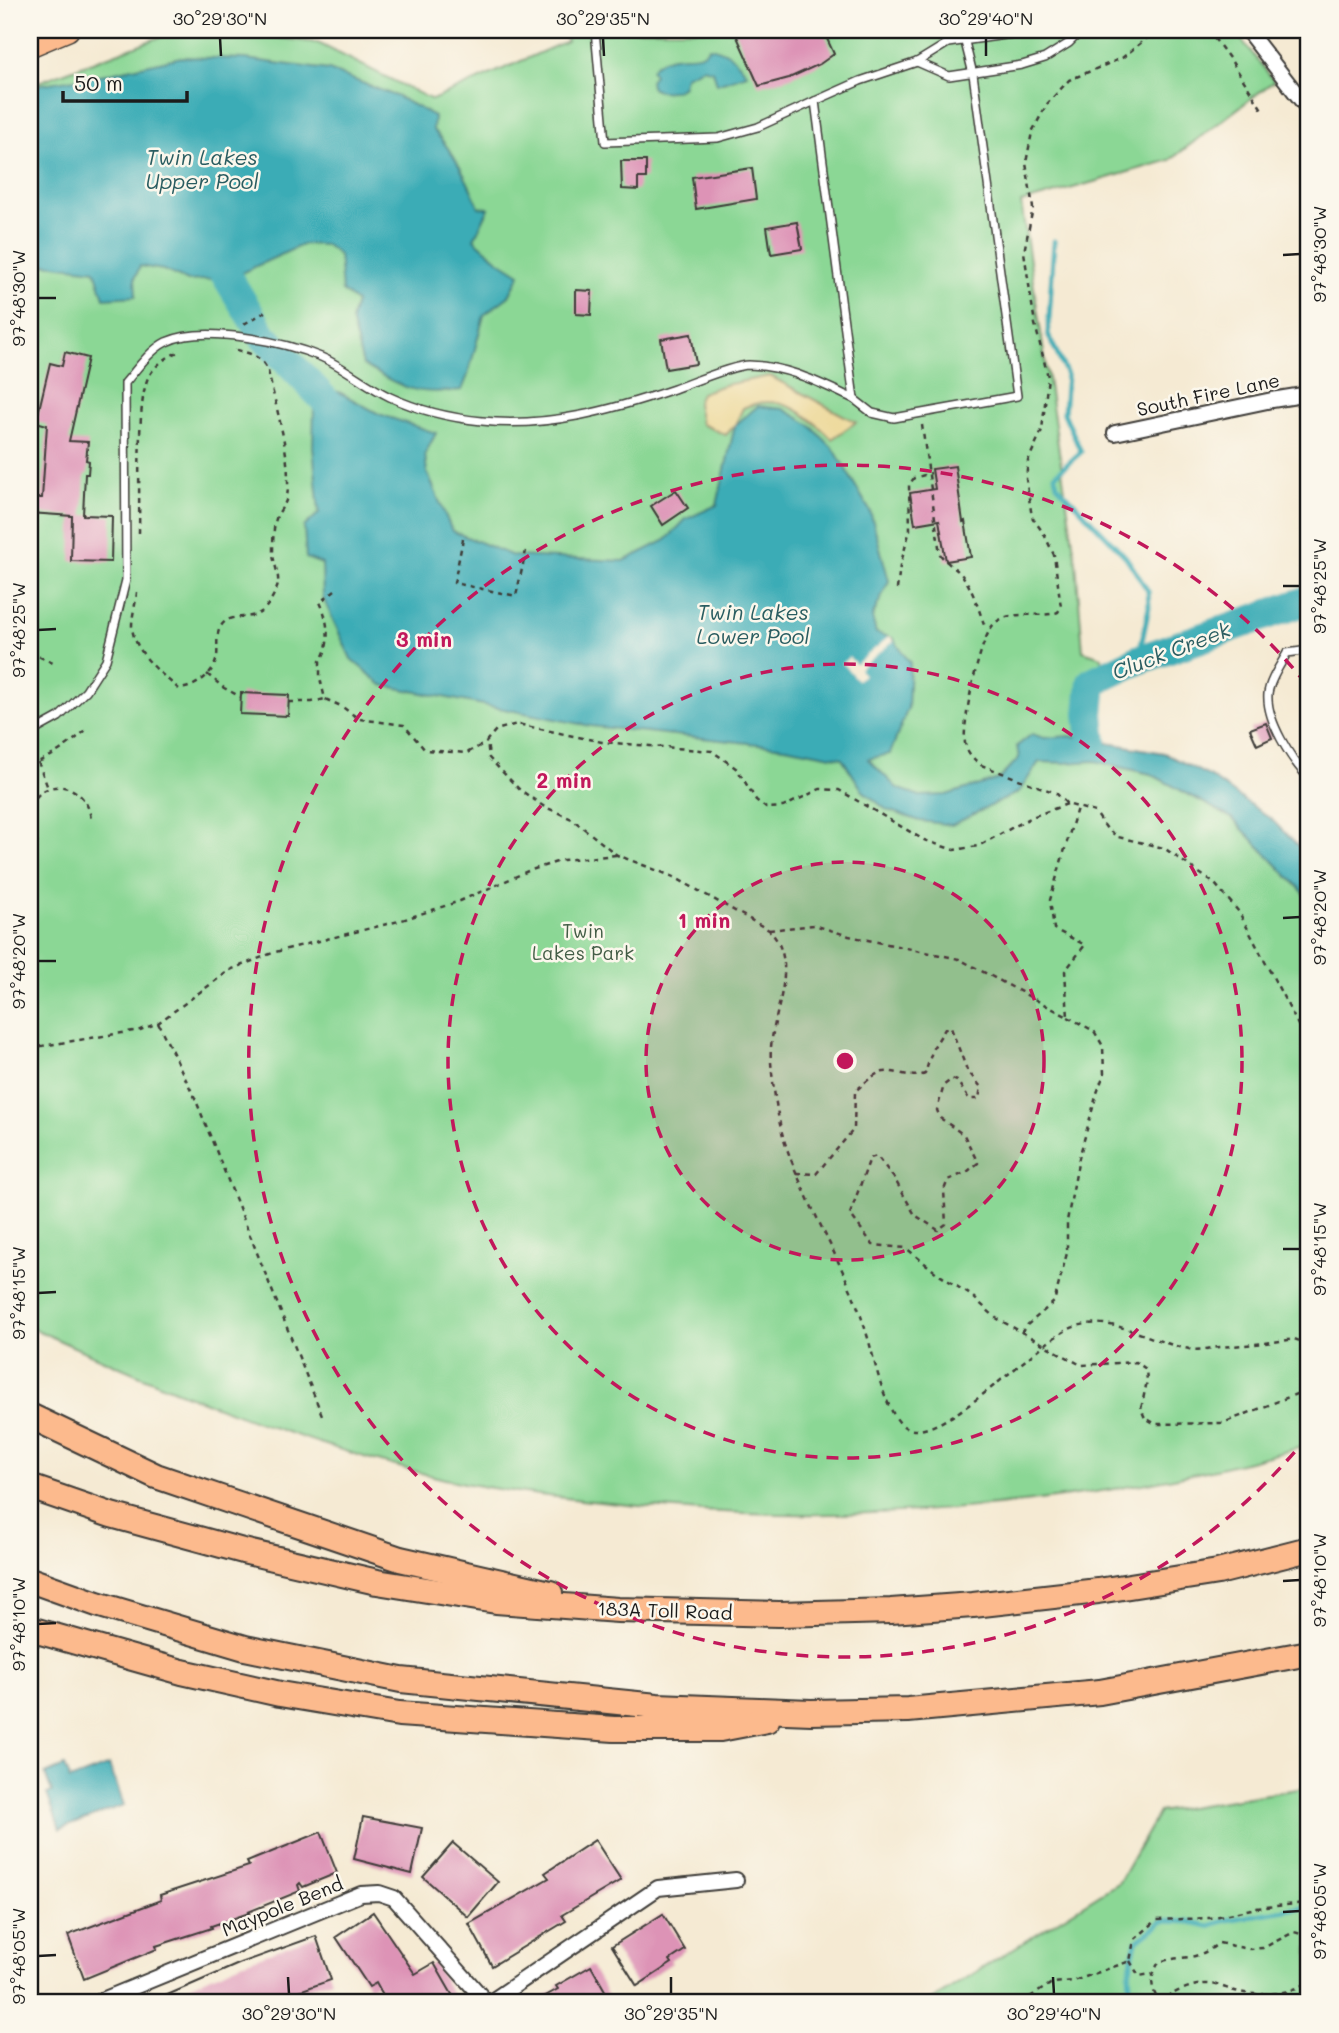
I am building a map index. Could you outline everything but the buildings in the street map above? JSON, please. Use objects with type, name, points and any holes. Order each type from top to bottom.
[{"type":"highway","points":[[30,1416],[156,1476],[400,1559],[618,1610]]},
{"type":"highway","name":"183A Toll Road","points":[[30,1487],[110,1515],[243,1551],[377,1582],[496,1601],[618,1610],[779,1614],[891,1611],[973,1605],[1098,1591],[1218,1572],[1309,1549]]},
{"type":"highway","points":[[30,1580],[97,1604],[245,1648],[401,1680],[657,1706],[811,1712],[908,1710],[1100,1692],[1309,1653]]},
{"type":"highway","points":[[30,1629],[182,1672],[280,1694],[399,1714],[614,1729],[720,1729],[811,1712]]},
{"type":"main road","points":[[30,46],[68,30]]},
{"type":"street","points":[[1247,30],[1309,110]]},
{"type":"street","name":"South Fire Lane","points":[[1115,433],[1309,394]]},
{"type":"street","points":[[488,2003],[658,1888],[736,1880]]},
{"type":"street","name":"Maypole Bend","points":[[95,2003],[361,1894],[379,1892],[394,1898],[488,2003]]},
{"type":"lane","points":[[595,30],[605,142],[718,138],[758,127],[860,81],[917,62],[948,43],[1042,30]]},
{"type":"lane","points":[[30,733],[59,717],[86,691],[106,660],[126,580],[125,383],[165,342],[190,334],[231,336],[285,346],[323,358],[389,397],[417,408],[481,421],[537,422],[619,407],[746,365],[790,370],[854,399],[872,414],[894,418],[1017,396],[973,74],[962,30]]},
{"type":"lane","points":[[917,62],[950,76],[1022,65],[1045,58],[1069,43],[1082,30]]},
{"type":"lane","points":[[815,101],[854,399]]},
{"type":"lane","points":[[1309,650],[1287,653],[1268,692],[1271,715],[1289,753],[1309,778]]},
{"type":"path","points":[[1157,30],[1122,58],[1069,80],[1047,104],[1032,132],[1026,163],[1033,208],[1024,252],[1035,324],[1048,377],[1042,430],[1028,461],[1026,479],[1031,517],[1044,534],[1054,555],[1061,607],[1051,615],[1008,616],[996,621],[987,631],[973,680],[965,743],[972,758],[981,765],[1043,787],[1056,793],[1067,804],[1095,812],[1107,829],[1118,837],[1164,848],[1215,884],[1239,912],[1309,1045]]},
{"type":"path","points":[[1208,30],[1263,111]]},
{"type":"path","points":[[246,323],[265,312]]},
{"type":"path","points":[[137,590],[132,628],[150,664],[179,689],[197,684],[207,674],[216,660],[218,633],[225,621],[236,616],[258,614],[278,588],[273,555],[276,521],[286,502],[288,485],[285,451],[268,371],[263,361],[254,354],[237,350],[238,344]]},
{"type":"path","points":[[139,545],[141,412],[145,385],[156,366],[168,356],[184,349]]},
{"type":"path","points":[[921,414],[940,554],[945,562],[960,573],[967,584],[987,631]]},
{"type":"path","points":[[897,589],[910,530],[909,485],[914,478],[930,474]]},
{"type":"path","points":[[463,539],[454,583],[516,596],[526,551]]},
{"type":"path","points":[[325,699],[320,678],[320,661],[324,656],[328,632],[320,602],[335,590]]},
{"type":"path","points":[[30,652],[57,665]]},
{"type":"path","points":[[207,674],[241,697]]},
{"type":"path","points":[[289,702],[325,699],[359,719],[404,725],[425,750],[467,753],[487,742],[496,730],[517,724],[602,742],[712,751],[737,768],[756,800],[766,808],[783,807],[820,789],[839,790],[924,840],[954,850],[978,846],[1032,817],[1067,804]]},
{"type":"path","points":[[30,764],[38,762],[86,730]]},
{"type":"path","points":[[487,742],[489,758],[519,789],[543,806],[572,819],[617,855],[674,877],[769,930],[779,941],[786,961],[772,1030],[771,1060],[783,1136],[795,1173],[843,1269],[865,1326],[890,1410],[900,1424],[909,1429],[927,1430],[961,1411],[1043,1344],[1069,1329],[1099,1322],[1191,1350],[1294,1339],[1309,1344]]},
{"type":"path","points":[[38,762],[48,788]]},
{"type":"path","points":[[30,806],[34,798],[48,788],[69,788],[82,795],[89,807],[91,821]]},
{"type":"path","points":[[1068,1017],[1065,971],[1085,945],[1054,929],[1050,900],[1077,807]]},
{"type":"path","points":[[30,833],[38,843]]},
{"type":"path","points":[[30,1048],[140,1030],[158,1023],[230,970],[275,952],[399,921],[460,901],[528,871],[563,860],[617,855]]},
{"type":"path","points":[[769,930],[814,925],[849,936],[959,959],[1094,1031],[1103,1046],[1104,1073],[1079,1158],[1067,1221],[1068,1253],[1054,1302],[1021,1333]]},
{"type":"path","points":[[158,1023],[195,1098],[322,1415]]},
{"type":"path","points":[[795,1173],[816,1174],[854,1129],[855,1091],[879,1073],[896,1073],[916,1078],[925,1074],[933,1048],[945,1030],[951,1028],[967,1070],[981,1087],[980,1095],[979,1099],[969,1099],[953,1079],[944,1085],[937,1110],[940,1118],[964,1135],[978,1163],[967,1172],[948,1180],[944,1190],[946,1224],[938,1230],[915,1215],[894,1178],[877,1156],[870,1158],[850,1214],[873,1245],[906,1248],[996,1318],[1081,1364],[1136,1362],[1146,1369],[1147,1381],[1141,1409],[1145,1418],[1156,1424],[1223,1423],[1309,1389]]},
{"type":"path","points":[[1152,1974],[1139,1976],[1130,1961],[1134,1940],[1157,1920],[1210,1918],[1256,1908],[1305,1903],[1309,1900]]},
{"type":"path","points":[[1309,1936],[1294,1932],[1263,1948],[1248,1949],[1219,1943],[1210,1951],[1191,1959],[1174,1958],[1159,1962],[1152,1974],[1150,1987],[1159,2003],[1194,1985],[1211,1984],[1251,1994],[1272,1994],[1301,1987],[1309,1982]]},
{"type":"path","points":[[1026,2003],[1024,2001],[1052,1983],[1074,1981],[1130,1961]]},
{"type":"green space","name":"Twin Lakes Park","points":[[179,30],[218,30],[318,43],[432,100],[567,41],[562,30],[1234,30],[1274,81],[1170,160],[1021,203],[1076,562],[1083,651],[1102,657],[1100,743],[1113,766],[1151,774],[1232,818],[1309,898],[1309,1445],[1137,1485],[1049,1499],[962,1508],[785,1514],[697,1511],[609,1503],[445,1479],[339,1449],[182,1393],[30,1327],[30,85]]},
{"type":"green space","points":[[1309,1787],[1309,2003],[927,2003],[1119,1882],[1159,1812]]},
{"type":"sand","points":[[770,376],[856,422],[832,439],[803,414],[781,404],[769,402],[743,408],[735,425],[726,435],[701,424],[697,403],[701,393],[724,385]]},
{"type":"water","points":[[709,47],[731,56],[747,74],[717,84],[713,71],[703,68],[685,76],[683,86],[676,90],[663,91],[651,87],[650,80],[654,75],[651,69],[659,62],[667,58],[699,55]]},
{"type":"water","name":"Twin Lakes Upper Pool","points":[[181,57],[245,59],[329,70],[398,97],[434,116],[433,130],[459,166],[479,207],[489,208],[474,239],[498,260],[520,274],[509,296],[484,315],[462,390],[420,391],[400,385],[363,365],[351,320],[356,302],[342,291],[339,255],[326,245],[304,244],[237,275],[219,279],[188,281],[163,270],[140,266],[135,278],[136,296],[104,298],[95,270],[45,264],[30,274],[30,86],[106,74]]},
{"type":"water","name":"Twin Lakes Lower Pool","points":[[311,381],[322,382],[324,390],[339,392],[379,414],[436,433],[425,454],[427,472],[452,531],[513,556],[624,561],[666,540],[686,519],[717,505],[735,425],[758,406],[783,409],[809,424],[834,449],[870,511],[889,581],[872,617],[876,633],[893,638],[910,663],[908,708],[890,754],[868,759],[897,788],[920,796],[946,795],[999,779],[1019,758],[1017,746],[1032,734],[1044,738],[1070,736],[1164,753],[1209,776],[1271,819],[1309,857],[1309,898],[1232,818],[1151,774],[1095,761],[1039,762],[1019,792],[952,825],[920,821],[887,810],[863,791],[842,758],[785,747],[590,726],[382,685],[351,659],[323,598],[322,564],[306,558],[304,527],[319,513],[313,447],[314,404],[302,386]]},
{"type":"water","points":[[109,1765],[124,1805],[60,1829],[47,1794],[52,1792],[45,1774],[64,1766],[70,1780]]},
{"type":"pier","points":[[890,636],[894,641],[859,669],[864,675],[857,680],[842,663],[849,657],[856,664]]},
{"type":"waterway","points":[[1054,241],[1048,334],[1067,375],[1064,413],[1081,452],[1055,475],[1057,485],[1126,557],[1148,591],[1149,607],[1138,660]]},
{"type":"waterway","points":[[207,244],[263,336],[334,413]]},
{"type":"waterway","name":"Cluck Creek","points":[[1092,743],[1089,714],[1092,682],[1138,660],[1309,600]]},
{"type":"waterway","points":[[1131,2003],[1129,1972],[1136,1942],[1163,1921],[1209,1926],[1227,1920],[1309,1906]]}]
